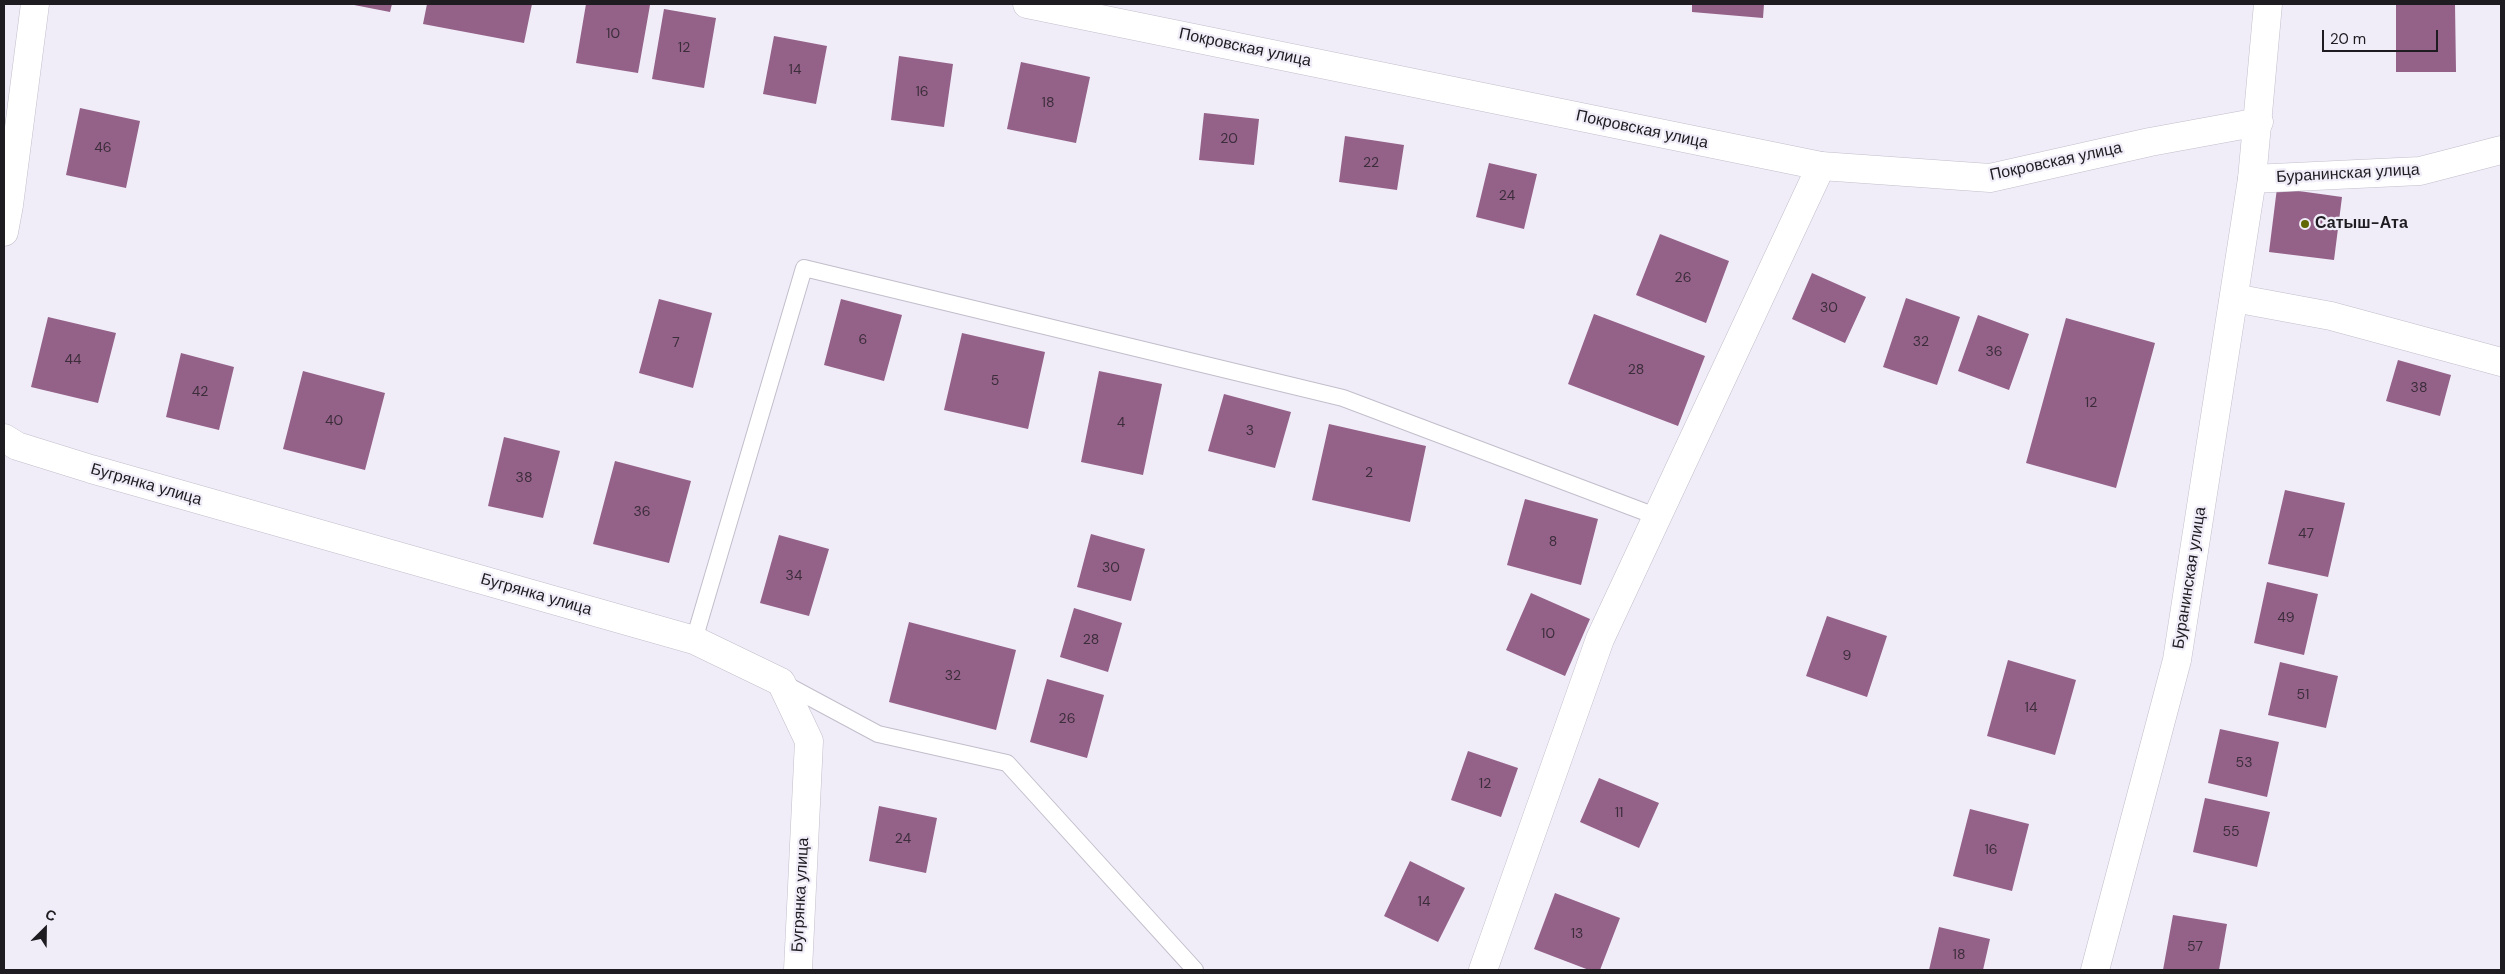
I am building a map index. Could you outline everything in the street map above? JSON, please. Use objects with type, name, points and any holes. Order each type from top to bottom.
[{"type":"street","points":[[4,232],[35,4]]},
{"type":"street","name":"Покровская улица","points":[[1027,4],[1821,166],[1990,178],[2150,142],[2259,122]]},
{"type":"street","name":"Буранинская улица","points":[[2095,970],[2177,660],[2252,179],[2259,122],[2268,4]]},
{"type":"street","name":"Буранинская улица","points":[[2252,179],[2420,171],[2501,150]]},
{"type":"street","points":[[1483,970],[1600,639],[1821,166]]},
{"type":"street","points":[[2234,298],[2331,316],[2501,362]]},
{"type":"street","name":"Бугрянка улица","points":[[4,438],[17,446],[91,469],[694,640],[782,682],[808,741],[798,970]]},
{"type":"lane","points":[[694,640],[804,268],[1343,398],[1658,517]]},
{"type":"lane","points":[[782,682],[878,734],[1007,763],[1195,970]]},
{"type":"building","points":[[349,4],[392,4],[390,12]]},
{"type":"building","points":[[427,4],[532,4],[524,43],[423,24]]},
{"type":"building","points":[[586,4],[650,5],[638,73],[576,63]]},
{"type":"building","points":[[1692,4],[1764,4],[1763,18],[1692,12]]},
{"type":"building","points":[[2396,4],[2455,4],[2456,72],[2396,72]]},
{"type":"building","points":[[664,9],[716,18],[704,88],[652,79]]},
{"type":"building","points":[[774,36],[827,46],[816,104],[763,94]]},
{"type":"building","points":[[899,56],[953,64],[944,127],[891,120]]},
{"type":"building","points":[[1021,62],[1090,77],[1076,143],[1007,129]]},
{"type":"building","points":[[80,108],[140,121],[126,188],[66,175]]},
{"type":"building","points":[[1204,113],[1259,119],[1254,165],[1199,160]]},
{"type":"building","points":[[1345,136],[1404,145],[1397,190],[1339,182]]},
{"type":"building","points":[[1489,163],[1537,174],[1524,229],[1476,217]]},
{"type":"building","name":"Сатыш-Ата","points":[[2277,188],[2342,197],[2334,260],[2269,252]]},
{"type":"building","points":[[1660,234],[1729,261],[1706,323],[1636,295]]},
{"type":"building","points":[[1812,273],[1866,297],[1845,343],[1792,319]]},
{"type":"building","points":[[1906,298],[1960,317],[1937,385],[1883,367]]},
{"type":"building","points":[[659,299],[712,313],[693,388],[639,373]]},
{"type":"building","points":[[841,299],[902,315],[884,381],[824,365]]},
{"type":"building","points":[[1594,314],[1705,356],[1678,426],[1568,384]]},
{"type":"building","points":[[1978,315],[2029,334],[2009,390],[1958,371]]},
{"type":"building","points":[[48,317],[116,333],[98,403],[31,387]]},
{"type":"building","points":[[2066,318],[2155,343],[2116,488],[2026,463]]},
{"type":"building","points":[[962,333],[1045,352],[1028,429],[944,410]]},
{"type":"building","points":[[181,353],[234,367],[219,430],[166,417]]},
{"type":"building","points":[[2398,360],[2451,375],[2440,416],[2386,401]]},
{"type":"building","points":[[303,371],[385,393],[365,470],[283,449]]},
{"type":"building","points":[[1099,371],[1162,384],[1143,475],[1081,462]]},
{"type":"building","points":[[1224,394],[1291,412],[1275,468],[1208,451]]},
{"type":"building","points":[[1329,424],[1426,446],[1410,522],[1312,500]]},
{"type":"building","points":[[504,437],[560,451],[543,518],[488,506]]},
{"type":"building","points":[[615,461],[691,481],[669,563],[593,544]]},
{"type":"building","points":[[2285,490],[2345,503],[2328,577],[2268,564]]},
{"type":"building","points":[[1525,499],[1598,519],[1581,585],[1507,565]]},
{"type":"building","points":[[1091,534],[1145,549],[1131,601],[1077,587]]},
{"type":"building","points":[[779,535],[829,549],[809,616],[760,603]]},
{"type":"building","points":[[2267,582],[2318,594],[2304,655],[2254,643]]},
{"type":"building","points":[[1531,593],[1590,619],[1565,676],[1506,650]]},
{"type":"building","points":[[1074,608],[1122,623],[1108,672],[1060,657]]},
{"type":"building","points":[[1827,616],[1887,636],[1867,697],[1806,676]]},
{"type":"building","points":[[909,622],[1016,650],[996,730],[889,702]]},
{"type":"building","points":[[2008,660],[2076,680],[2055,755],[1987,736]]},
{"type":"building","points":[[2280,662],[2338,676],[2326,728],[2268,715]]},
{"type":"building","points":[[1047,679],[1104,695],[1087,758],[1030,742]]},
{"type":"building","points":[[2220,729],[2279,742],[2267,797],[2208,783]]},
{"type":"building","points":[[1468,751],[1518,768],[1501,817],[1451,800]]},
{"type":"building","points":[[1599,778],[1659,803],[1639,848],[1580,822]]},
{"type":"building","points":[[2205,798],[2270,812],[2257,867],[2193,852]]},
{"type":"building","points":[[879,806],[937,818],[926,873],[869,861]]},
{"type":"building","points":[[1970,809],[2029,824],[2012,891],[1953,876]]},
{"type":"building","points":[[1410,861],[1465,888],[1438,942],[1384,916]]},
{"type":"building","points":[[1555,893],[1620,918],[1600,970],[1589,970],[1534,949]]},
{"type":"building","points":[[2173,915],[2227,924],[2219,970],[2163,970]]},
{"type":"building","points":[[1939,927],[1990,939],[1983,970],[1929,970]]},
{"type":"place","name":"Сатыш-Ата","points":[[2305,224]]}]
